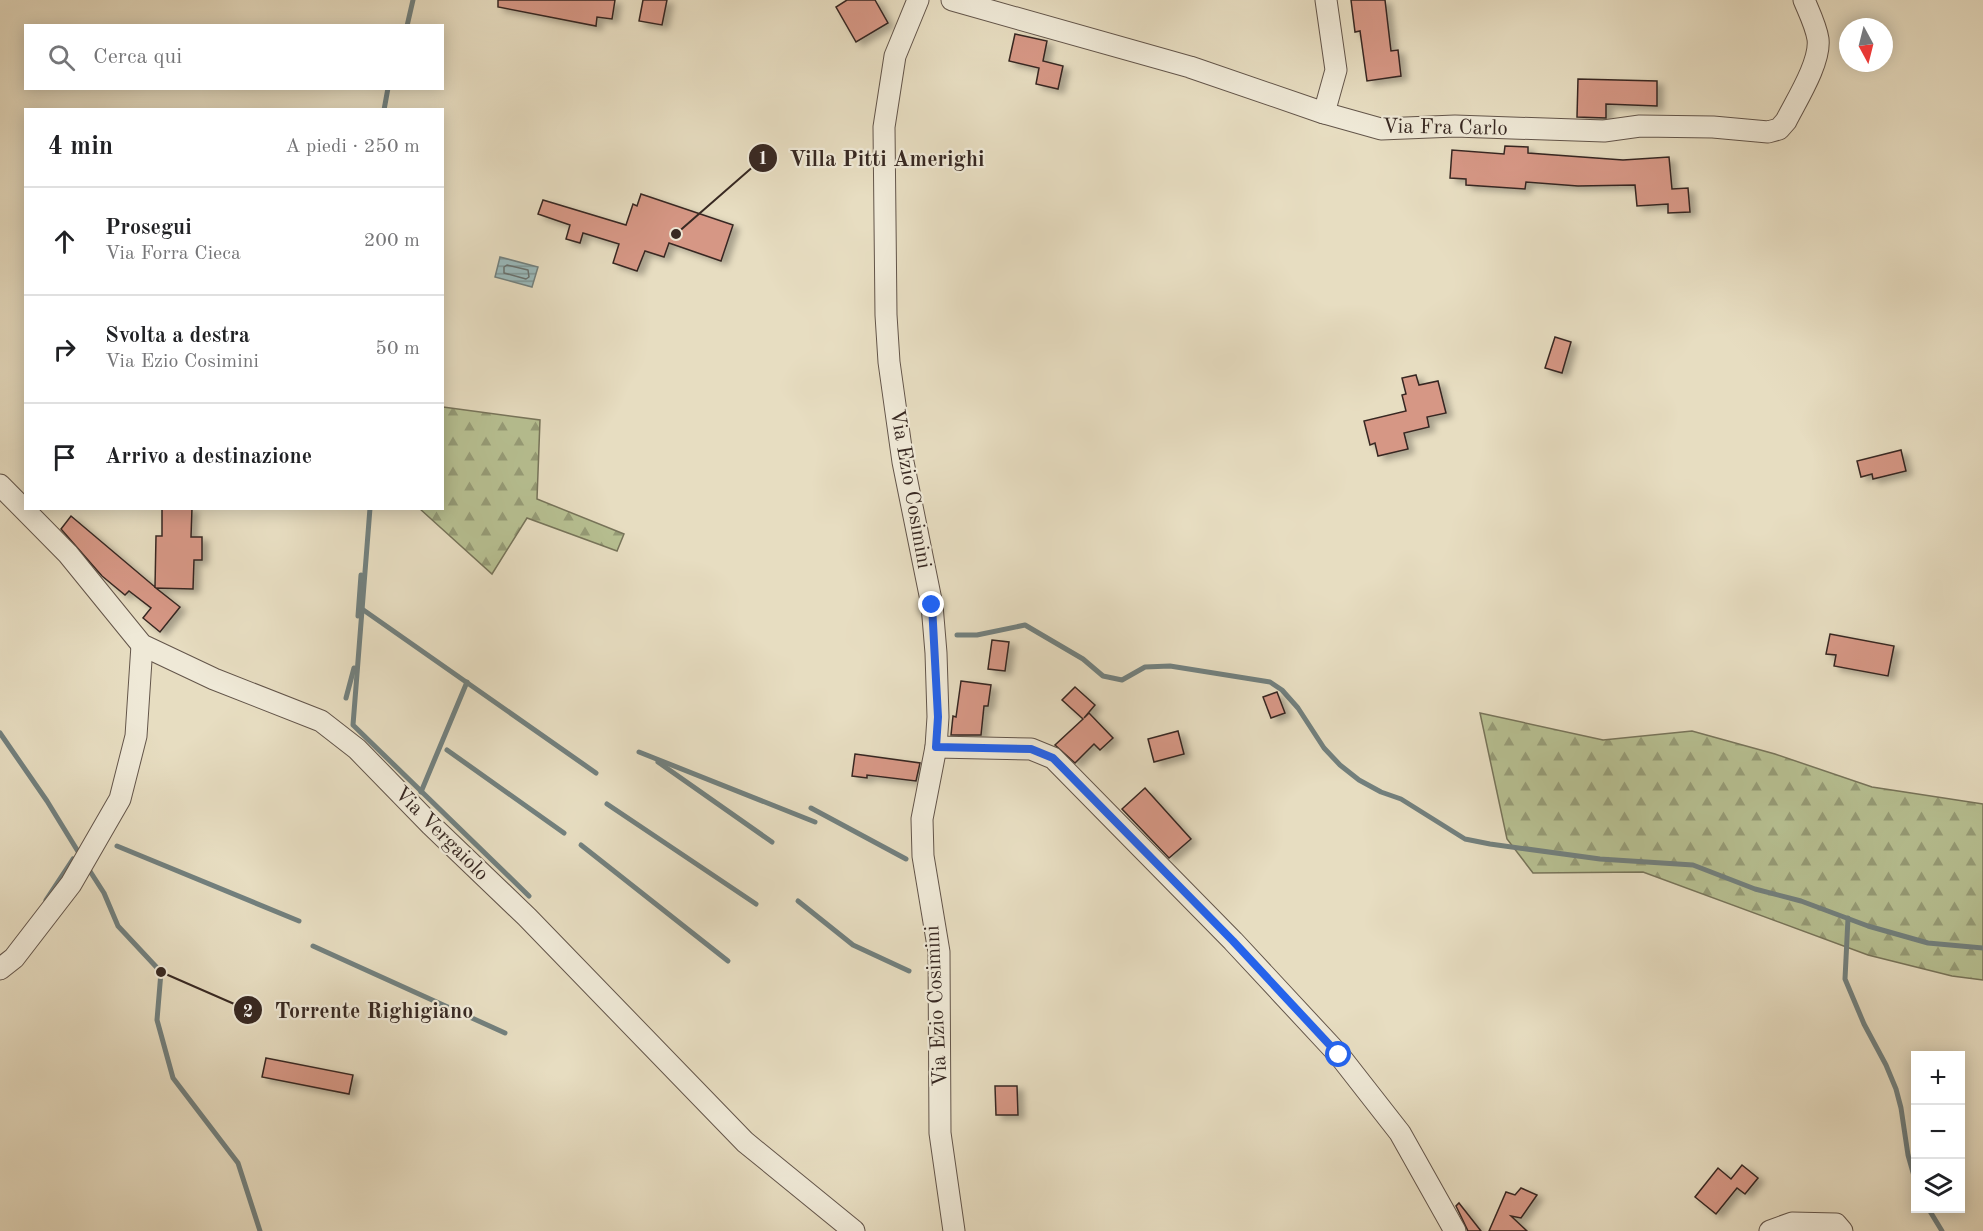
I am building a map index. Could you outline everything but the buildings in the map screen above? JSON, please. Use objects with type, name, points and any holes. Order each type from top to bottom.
[{"type":"street","name":"Via Fra Carlo","points":[[952,0],[1190,67],[1324,114],[1381,129],[1455,126],[1604,131],[1640,126],[1713,127],[1768,132],[1779,129],[1786,121],[1817,53],[1818,40],[1804,0]]},
{"type":"street","points":[[1324,114],[1336,70],[1326,0]]},
{"type":"street","name":"Via Ezio Cosimini","points":[[910,6],[895,56],[884,127],[886,315],[889,362],[903,462],[932,605],[937,696],[936,747],[922,829],[923,856],[939,951],[940,1133],[954,1231]]},
{"type":"street","name":"Via Vergaiolo","points":[[0,485],[24,509]]},
{"type":"street","name":"Via Vergaiolo","points":[[25,510],[68,554],[142,645],[214,679],[321,721],[357,749],[431,825],[527,917],[745,1142],[854,1231]]},
{"type":"street","points":[[0,969],[14,958],[71,884],[120,799],[136,736],[142,645]]},
{"type":"street","points":[[936,747],[1031,749],[1053,758],[1233,941],[1339,1055],[1400,1133],[1455,1231]]},
{"type":"street","points":[[1770,1231],[1792,1223],[1836,1224],[1842,1231]]},
{"type":"green space","points":[[444,407],[540,420],[537,499],[624,534],[617,551],[527,518],[492,574],[421,510],[444,510]]},
{"type":"green space","points":[[1480,713],[1603,740],[1692,731],[1775,754],[1872,787],[1983,804],[1983,980],[1952,976],[1868,955],[1643,872],[1533,873],[1507,839]]},
{"type":"water","points":[[500,257],[538,267],[532,287],[495,277]]},
{"type":"waterway","points":[[407,24],[413,0]]},
{"type":"waterway","points":[[384,108],[388,90]]},
{"type":"waterway","points":[[370,510],[353,725],[529,896]]},
{"type":"waterway","points":[[358,616],[361,575]]},
{"type":"waterway","points":[[362,609],[596,773]]},
{"type":"waterway","points":[[957,635],[977,635],[1025,625],[1083,659],[1103,676],[1122,680],[1145,667],[1170,666],[1270,682],[1282,690],[1298,708],[1324,748],[1340,765],[1359,780],[1381,792],[1401,799],[1465,839],[1600,859],[1693,865],[1755,889],[1801,901],[1868,926],[1928,943],[1983,948]]},
{"type":"waterway","points":[[346,698],[354,668]]},
{"type":"waterway","points":[[421,792],[467,682]]},
{"type":"waterway","points":[[0,733],[47,801],[82,858]]},
{"type":"waterway","points":[[447,750],[564,833]]},
{"type":"waterway","points":[[639,752],[815,822]]},
{"type":"waterway","points":[[658,762],[772,842]]},
{"type":"waterway","points":[[607,804],[756,904]]},
{"type":"waterway","points":[[811,808],[906,859]]},
{"type":"waterway","points":[[581,845],[728,961]]},
{"type":"waterway","points":[[117,846],[299,921]]},
{"type":"waterway","points":[[46,900],[73,859]]},
{"type":"waterway","points":[[86,865],[104,893],[118,926],[161,972],[157,1020],[173,1078],[238,1163],[260,1231]]},
{"type":"waterway","points":[[798,901],[853,945],[909,971]]},
{"type":"waterway","points":[[1848,918],[1845,979],[1896,1089],[1911,1166]]},
{"type":"waterway","points":[[313,946],[505,1033]]},
{"type":"waterway","points":[[1931,1213],[1942,1231]]},
{"type":"place","name":"Villa Pitti Amerighi","points":[[676,234]]},
{"type":"place","name":"Torrente Righigiano","points":[[161,972]]},
{"type":"route","points":[[932,605],[938,717],[936,747],[1031,749],[1053,758],[1233,941],[1339,1055]]}]
